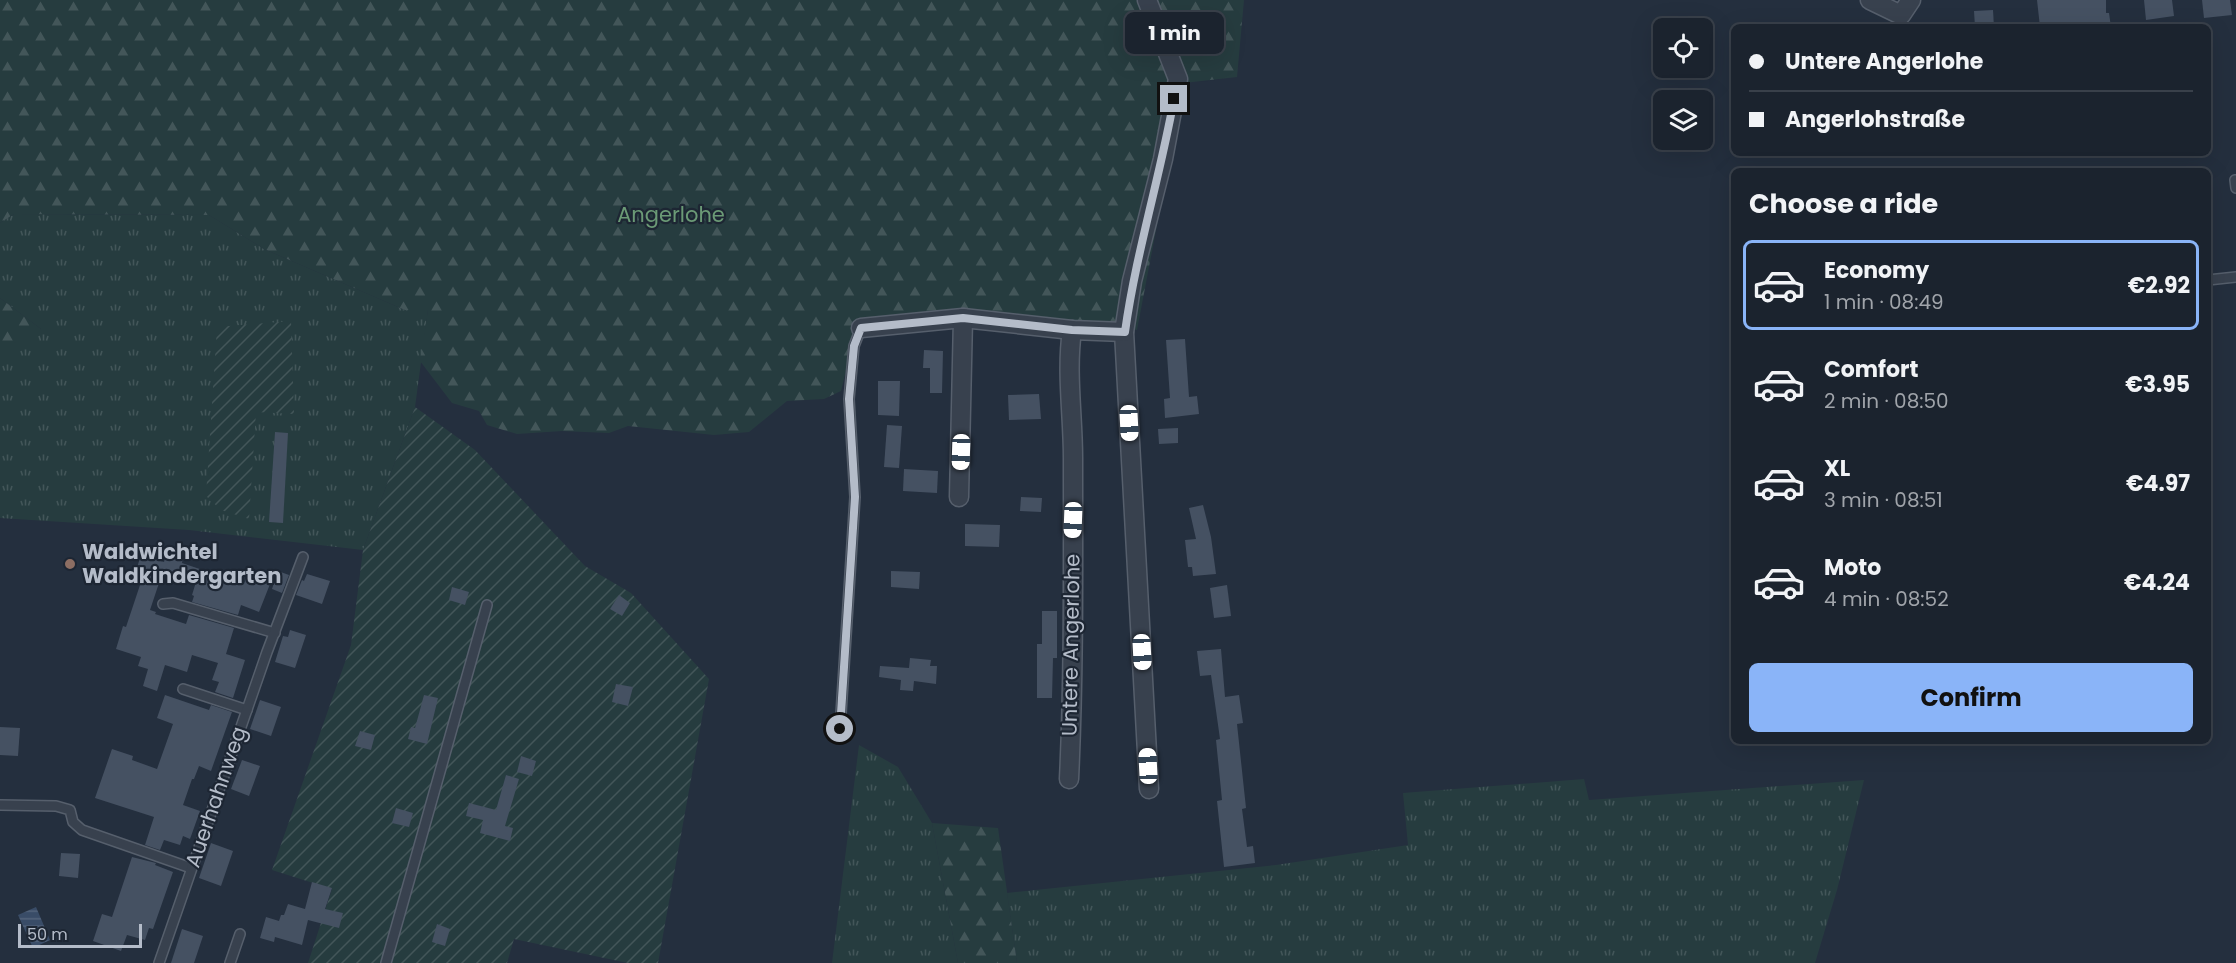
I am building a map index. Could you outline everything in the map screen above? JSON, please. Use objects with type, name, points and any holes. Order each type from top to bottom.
[{"type":"street","points":[[1147,0],[1178,79],[1163,159],[1132,281],[1125,332],[1149,789]]},
{"type":"street","points":[[1870,0],[1901,15],[1911,0]]},
{"type":"street","points":[[861,328],[963,318],[1072,330],[1125,332]]},
{"type":"street","points":[[959,497],[963,318]]},
{"type":"street","name":"Untere Angerlohe","points":[[1068,780],[1071,723],[1073,440],[1068,374],[1072,330]]},
{"type":"lane","points":[[2211,280],[2236,277]]},
{"type":"lane","points":[[840,729],[855,497],[849,399],[854,346],[861,328]]},
{"type":"lane","name":"Auerhahnweg","points":[[159,963],[303,557]]},
{"type":"lane","points":[[163,604],[173,603],[275,633]]},
{"type":"lane","points":[[386,963],[487,605]]},
{"type":"lane","points":[[183,689],[247,710]]},
{"type":"lane","points":[[0,805],[56,806],[70,810],[73,822],[82,830],[191,868]]},
{"type":"lane","points":[[230,963],[240,934]]},
{"type":"green space","name":"Angerlohe","points":[[0,0],[1244,0],[1237,77],[1184,83],[1137,330],[994,312],[857,326],[841,391],[824,399],[787,401],[749,432],[714,435],[628,426],[609,433],[562,431],[517,434],[487,425],[479,411],[452,403],[420,361],[428,310],[405,310],[264,249],[209,215],[14,214],[0,223]]},
{"type":"green space","points":[[14,214],[209,215],[264,249],[405,310],[428,310],[415,407],[363,550],[189,530],[0,518],[0,343],[14,343],[41,329],[0,298],[0,223]]},
{"type":"green space","points":[[0,298],[41,329],[37,336],[14,343],[0,343]]},
{"type":"green space","points":[[291,321],[294,414],[256,412],[249,519],[221,510],[206,496],[217,327]]},
{"type":"green space","points":[[415,407],[475,450],[585,566],[631,593],[709,679],[658,963],[628,963],[514,939],[507,963],[308,963],[332,889],[272,870],[351,645],[363,550]]},
{"type":"green space","points":[[859,745],[898,767],[932,823],[958,963],[832,963]]},
{"type":"green space","points":[[1584,779],[1589,800],[1864,780],[1837,890],[1815,963],[1017,963],[1007,893],[1276,865],[1408,845],[1403,793]]},
{"type":"green space","points":[[932,823],[998,828],[1017,963],[958,963]]},
{"type":"water","points":[[36,907],[50,940],[33,948],[18,915]]},
{"type":"building","points":[[2037,0],[2106,0],[2106,13],[2109,13],[2111,24],[2040,24]]},
{"type":"building","points":[[2144,0],[2172,0],[2174,16],[2146,20]]},
{"type":"building","points":[[2202,0],[2230,0],[2232,15],[2204,18]]},
{"type":"building","points":[[1993,10],[1994,24],[1975,24],[1974,11]]},
{"type":"building","points":[[1185,339],[1189,397],[1197,396],[1199,414],[1165,418],[1164,399],[1170,398],[1166,340]]},
{"type":"building","points":[[924,350],[943,351],[942,393],[930,393],[930,368],[923,368]]},
{"type":"building","points":[[878,381],[900,381],[899,416],[878,415]]},
{"type":"building","points":[[1039,394],[1041,419],[1009,420],[1008,395]]},
{"type":"building","points":[[887,425],[902,426],[899,468],[884,467]]},
{"type":"building","points":[[1178,428],[1178,443],[1159,444],[1158,429]]},
{"type":"building","points":[[275,432],[288,433],[283,523],[269,522]]},
{"type":"building","points":[[904,469],[938,471],[937,493],[903,491]]},
{"type":"building","points":[[1021,497],[1042,498],[1041,512],[1020,511]]},
{"type":"building","points":[[1203,505],[1211,537],[1216,574],[1193,576],[1192,567],[1188,567],[1185,540],[1196,539],[1189,508]]},
{"type":"building","points":[[965,524],[1000,525],[999,547],[965,546]]},
{"type":"building","points":[[167,552],[183,557],[182,563],[244,584],[249,571],[272,579],[259,612],[241,605],[238,615],[192,602],[196,582],[163,571],[150,610],[156,612],[155,614],[186,624],[189,615],[234,628],[226,654],[245,660],[233,698],[215,692],[219,682],[212,680],[218,663],[192,655],[187,672],[165,665],[157,691],[143,686],[148,669],[138,666],[141,657],[116,649],[140,585],[132,583],[141,555],[164,562]]},
{"type":"building","points":[[278,571],[289,575],[282,593],[272,589]]},
{"type":"building","points":[[891,571],[920,572],[919,589],[891,587]]},
{"type":"building","points":[[307,574],[330,581],[322,604],[296,595]]},
{"type":"building","points":[[1227,585],[1231,616],[1214,618],[1210,588]]},
{"type":"building","points":[[452,587],[469,592],[465,605],[449,600]]},
{"type":"building","points":[[619,595],[630,603],[622,616],[610,609]]},
{"type":"building","points":[[1042,611],[1057,611],[1057,658],[1053,658],[1052,698],[1037,698],[1037,644],[1042,644]]},
{"type":"building","points":[[290,630],[306,635],[295,668],[275,662],[283,636],[288,637]]},
{"type":"building","points":[[1221,649],[1225,697],[1239,695],[1243,723],[1237,724],[1246,808],[1242,809],[1247,847],[1253,846],[1255,863],[1224,867],[1217,801],[1222,800],[1216,740],[1220,739],[1211,675],[1200,676],[1197,651]]},
{"type":"building","points":[[910,658],[931,660],[930,666],[937,666],[936,684],[914,681],[913,691],[900,690],[901,680],[879,677],[880,666],[909,668]]},
{"type":"building","points":[[616,684],[633,687],[628,706],[612,702]]},
{"type":"building","points":[[165,695],[209,710],[211,705],[232,712],[211,771],[199,766],[183,805],[200,811],[190,839],[183,836],[180,845],[164,840],[160,850],[145,845],[154,817],[95,798],[112,749],[133,756],[132,760],[157,769],[173,724],[157,718]]},
{"type":"building","points":[[424,695],[438,698],[427,744],[408,739],[411,727],[415,728]]},
{"type":"building","points":[[260,700],[281,707],[271,736],[250,729]]},
{"type":"building","points":[[0,727],[20,728],[18,756],[0,755]]},
{"type":"building","points":[[360,731],[375,735],[371,750],[355,746]]},
{"type":"building","points":[[521,756],[536,761],[532,776],[517,772]]},
{"type":"building","points":[[242,760],[260,766],[249,796],[231,789]]},
{"type":"building","points":[[506,775],[519,779],[505,826],[513,828],[510,841],[480,833],[483,820],[466,816],[469,803],[496,810]]},
{"type":"building","points":[[396,808],[413,813],[409,827],[392,823]]},
{"type":"building","points":[[211,843],[233,851],[221,886],[199,878]]},
{"type":"building","points":[[61,853],[80,854],[78,878],[59,876]]},
{"type":"building","points":[[132,857],[156,863],[155,865],[173,872],[153,929],[149,928],[145,940],[127,935],[121,951],[93,941],[102,914],[112,917]]},
{"type":"building","points":[[312,882],[332,888],[325,909],[343,913],[339,928],[308,920],[302,945],[275,937],[274,942],[260,938],[266,917],[279,921],[288,904],[305,909]]},
{"type":"building","points":[[437,924],[450,929],[445,946],[432,942]]},
{"type":"building","points":[[182,929],[203,936],[194,963],[171,963]]},
{"type":"place","name":"Waldwichtel Waldkindergarten","points":[[70,564]]},
{"type":"route","points":[[840,729],[855,497],[849,399],[854,346],[861,328],[963,318],[1072,330],[1125,332],[1132,281],[1163,159],[1174,99]]}]
